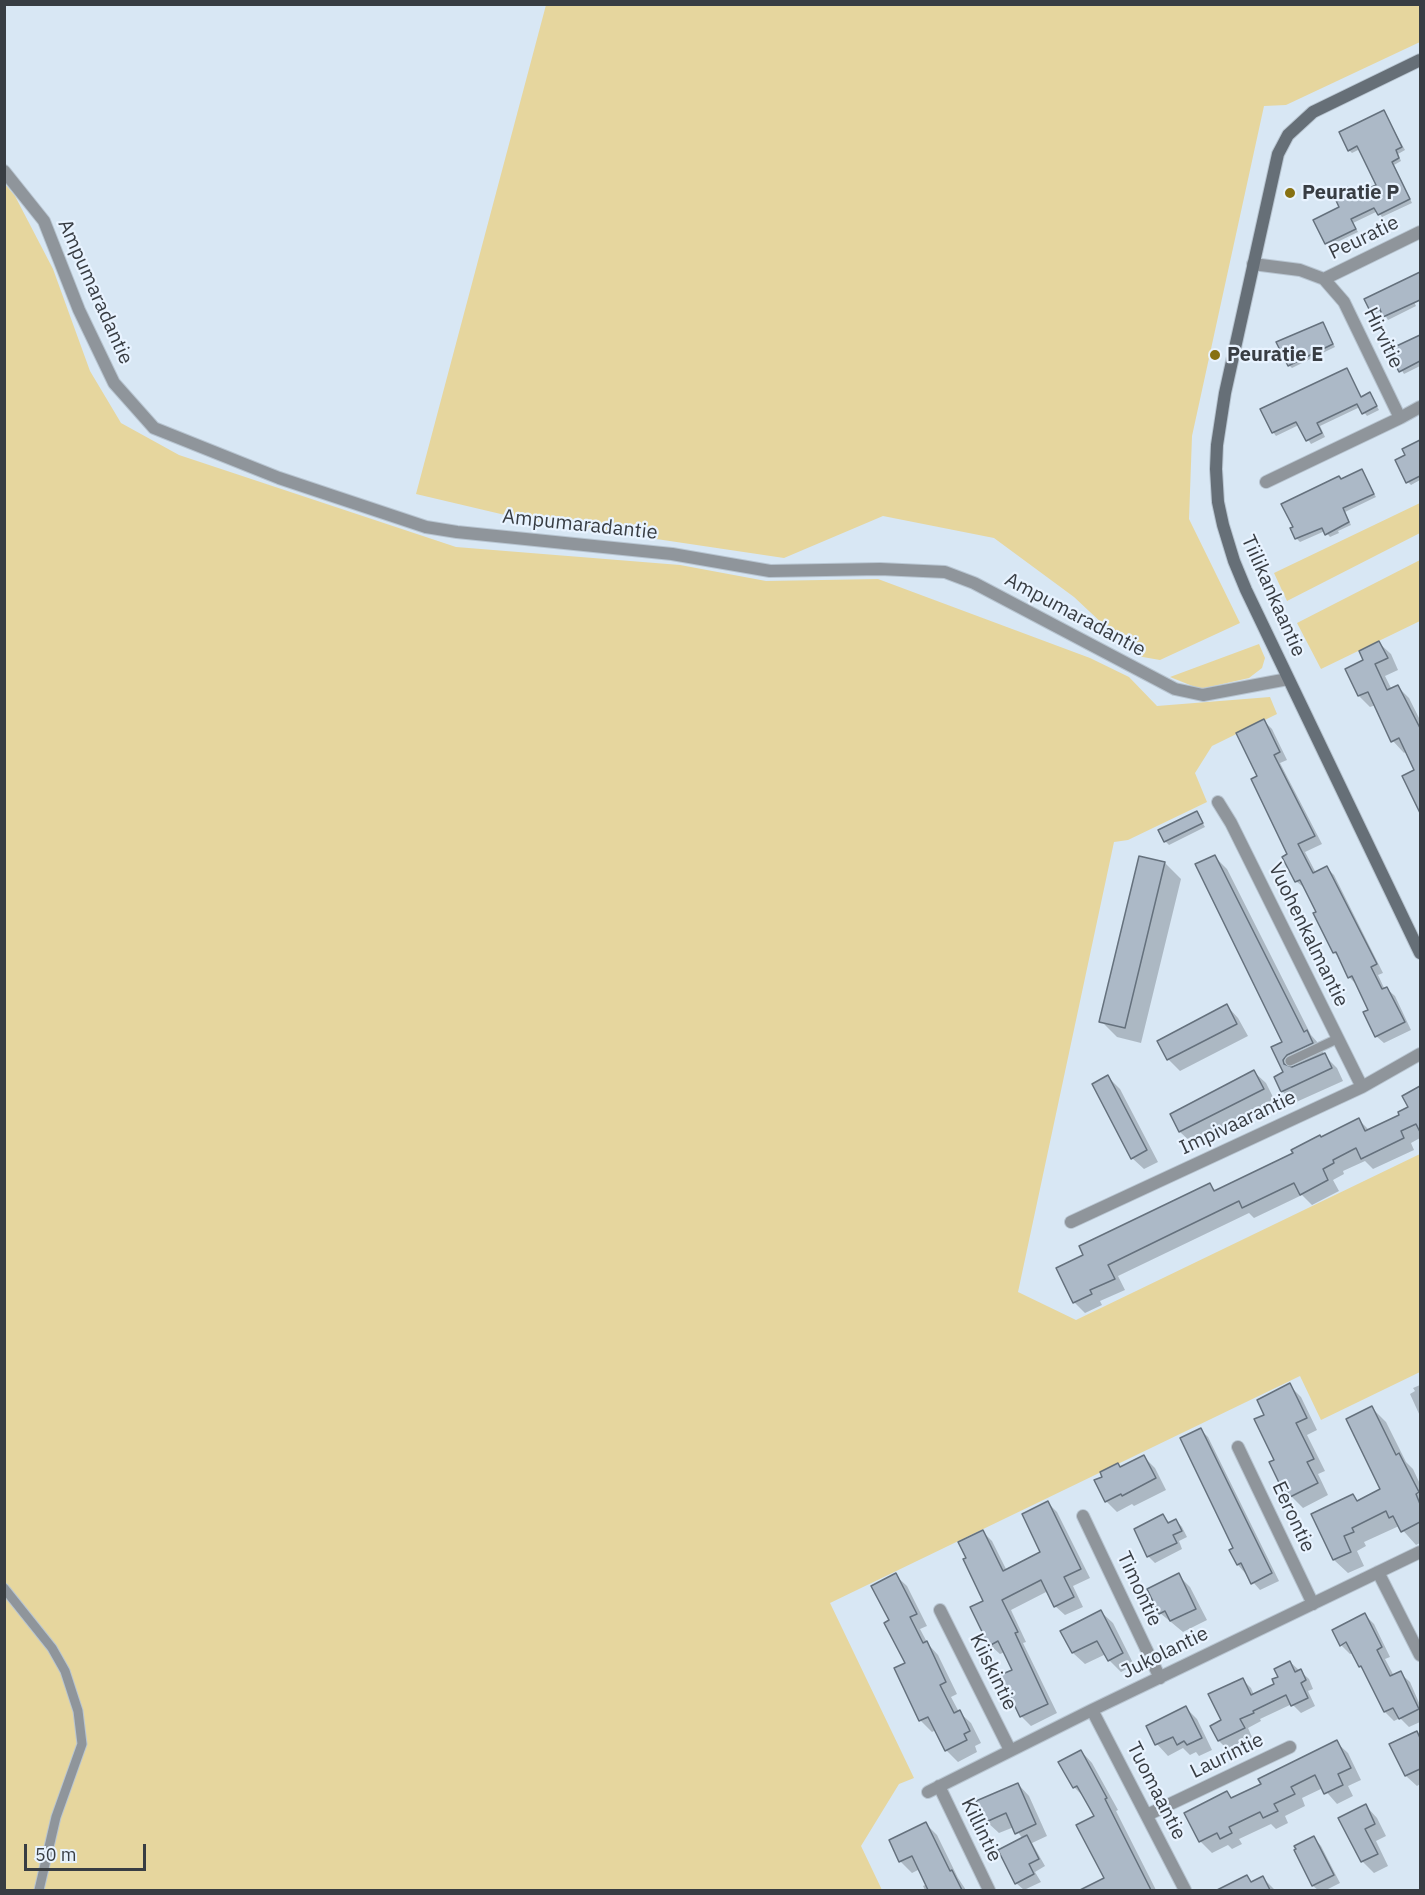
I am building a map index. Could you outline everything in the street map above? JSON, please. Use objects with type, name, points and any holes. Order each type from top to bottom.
[{"type":"street","name":"Tiilikankaantie","points":[[1420,60],[1313,112],[1288,135],[1278,154],[1219,422],[1216,485],[1222,525],[1234,561],[1420,953]]},
{"type":"street","name":"Ampumaradantie","points":[[4,171],[44,221],[79,310],[114,383],[154,428],[279,478],[426,527],[457,532],[660,553],[770,571],[880,569],[945,572],[975,583],[1175,689],[1203,695],[1288,679]]},
{"type":"street","name":"Peuratie","points":[[1253,264],[1300,270],[1324,279],[1420,232]]},
{"type":"street","name":"Hirvitie","points":[[1324,279],[1344,302],[1400,418]]},
{"type":"street","points":[[1266,482],[1420,407]]},
{"type":"street","name":"Vuohenkalmantie","points":[[1218,802],[1231,823],[1362,1087]]},
{"type":"street","name":"Impivaarantie","points":[[1071,1222],[1362,1087],[1420,1054]]},
{"type":"street","name":"Eerontie","points":[[1238,1447],[1313,1604]]},
{"type":"street","name":"Timontie","points":[[1083,1516],[1160,1678]]},
{"type":"street","name":"Jukolantie","points":[[933,1789],[1420,1552]]},
{"type":"street","points":[[1378,1572],[1420,1656]]},
{"type":"street","name":"Kiiskintie","points":[[940,1610],[1010,1750]]},
{"type":"street","name":"Tuomaantie","points":[[1092,1710],[1185,1890]]},
{"type":"street","name":"Laurintie","points":[[1147,1815],[1290,1747]]},
{"type":"street","name":"Killintie","points":[[933,1789],[989,1890]]},
{"type":"lane","points":[[1290,1061],[1337,1039]]},
{"type":"lane","points":[[4,1588],[52,1648],[65,1671],[78,1711],[81,1744],[56,1817],[39,1890]]},
{"type":"shaded area","points":[[546,5],[1420,5],[1420,42],[1286,105],[1264,106],[1192,436],[1189,519],[1240,623],[1160,660],[1137,656],[1074,597],[994,538],[883,516],[784,558],[522,519],[416,494]]},
{"type":"shaded area","points":[[4,183],[15,196],[53,269],[90,371],[121,423],[179,455],[456,547],[680,565],[766,581],[878,579],[1090,658],[1129,677],[1157,706],[1270,697],[1277,714],[1212,746],[1195,773],[1207,802],[1128,840],[1114,842],[1018,1292],[1076,1320],[1420,1154],[1420,1372],[1321,1420],[1300,1376],[830,1603],[914,1778],[899,1784],[861,1846],[882,1890],[5,1890]]},
{"type":"shaded area","points":[[1420,503],[1420,533],[1287,601],[1274,573]]},
{"type":"shaded area","points":[[1420,560],[1420,621],[1321,669],[1297,623]]},
{"type":"shaded area","points":[[1259,644],[1265,658],[1262,668],[1249,678],[1200,689],[1170,677]]},
{"type":"building","points":[[1384,110],[1402,147],[1396,150],[1399,158],[1392,162],[1410,199],[1378,215],[1374,208],[1351,219],[1356,229],[1325,244],[1313,220],[1339,207],[1333,194],[1348,187],[1352,196],[1376,185],[1357,146],[1348,151],[1339,132]]},
{"type":"building","points":[[1420,272],[1420,300],[1383,317],[1379,307],[1370,311],[1364,299]]},
{"type":"building","points":[[1323,322],[1333,344],[1288,366],[1276,342]]},
{"type":"building","points":[[1420,335],[1420,361],[1399,372],[1388,350]]},
{"type":"building","points":[[1347,368],[1361,397],[1370,392],[1377,406],[1362,414],[1357,404],[1317,423],[1322,433],[1306,441],[1296,422],[1272,433],[1260,409]]},
{"type":"building","points":[[1420,440],[1420,476],[1406,483],[1395,460],[1405,455],[1402,449]]},
{"type":"building","points":[[1362,469],[1374,494],[1343,508],[1349,522],[1325,535],[1322,528],[1295,539],[1290,528],[1293,527],[1281,504],[1339,476],[1341,479]]},
{"type":"building","points":[[1379,641],[1388,658],[1375,664],[1387,690],[1398,685],[1420,728],[1420,813],[1402,776],[1414,770],[1399,738],[1391,742],[1368,692],[1358,696],[1345,669],[1363,660],[1359,651]]},
{"type":"building","points":[[1264,719],[1280,752],[1274,755],[1315,836],[1298,844],[1313,873],[1327,866],[1377,964],[1371,967],[1382,989],[1387,987],[1405,1022],[1375,1037],[1363,1012],[1368,1010],[1352,976],[1348,978],[1336,952],[1333,953],[1300,880],[1295,882],[1282,857],[1287,854],[1251,779],[1257,776],[1236,733]]},
{"type":"building","points":[[1197,811],[1203,823],[1164,842],[1158,830]]},
{"type":"building","points":[[1215,855],[1304,1032],[1307,1030],[1313,1043],[1287,1055],[1283,1060],[1284,1064],[1292,1067],[1325,1053],[1332,1068],[1281,1092],[1274,1077],[1283,1072],[1271,1047],[1282,1042],[1195,864]]},
{"type":"building","points":[[1139,856],[1165,862],[1125,1028],[1099,1022]]},
{"type":"building","points":[[1227,1004],[1237,1024],[1167,1060],[1157,1041]]},
{"type":"building","points":[[1254,1070],[1264,1089],[1179,1132],[1170,1114]]},
{"type":"building","points":[[1108,1075],[1147,1150],[1131,1159],[1092,1084]]},
{"type":"building","points":[[1420,1086],[1420,1132],[1416,1124],[1401,1131],[1404,1138],[1361,1159],[1356,1148],[1333,1160],[1334,1163],[1323,1169],[1328,1180],[1300,1195],[1294,1183],[1242,1208],[1239,1201],[1108,1265],[1115,1279],[1090,1290],[1092,1294],[1073,1303],[1056,1268],[1083,1255],[1079,1246],[1210,1183],[1214,1191],[1293,1153],[1291,1150],[1320,1135],[1321,1137],[1359,1118],[1365,1131],[1399,1115],[1398,1112],[1408,1107],[1402,1096]]},
{"type":"building","points":[[1290,1383],[1307,1418],[1296,1423],[1314,1459],[1307,1462],[1318,1483],[1290,1497],[1287,1490],[1283,1491],[1269,1462],[1274,1460],[1254,1419],[1264,1415],[1257,1400]]},
{"type":"building","points":[[1372,1406],[1396,1455],[1399,1453],[1419,1492],[1416,1494],[1420,1504],[1420,1522],[1401,1532],[1393,1516],[1389,1518],[1386,1511],[1352,1528],[1354,1532],[1344,1536],[1351,1552],[1333,1560],[1311,1514],[1353,1494],[1357,1501],[1380,1489],[1346,1419]]},
{"type":"building","points":[[1201,1428],[1272,1573],[1251,1584],[1241,1563],[1237,1565],[1229,1550],[1233,1548],[1180,1438]]},
{"type":"building","points":[[1144,1455],[1156,1478],[1122,1496],[1121,1494],[1105,1502],[1094,1480],[1102,1477],[1100,1472],[1118,1463],[1120,1467]]},
{"type":"building","points":[[1048,1501],[1081,1569],[1064,1577],[1074,1597],[1054,1607],[1041,1580],[1002,1600],[1048,1704],[1020,1717],[1000,1675],[1012,1670],[998,1641],[989,1646],[970,1607],[983,1601],[963,1559],[966,1558],[958,1542],[983,1530],[1003,1571],[1040,1552],[1022,1514]]},
{"type":"building","points":[[1163,1514],[1168,1523],[1176,1519],[1182,1531],[1173,1535],[1177,1543],[1147,1557],[1134,1529]]},
{"type":"building","points":[[896,1573],[917,1614],[910,1617],[923,1643],[927,1641],[946,1682],[940,1685],[954,1713],[960,1710],[970,1731],[964,1734],[967,1740],[945,1751],[928,1717],[919,1721],[894,1668],[905,1663],[884,1623],[889,1620],[871,1586]]},
{"type":"building","points":[[1179,1573],[1196,1609],[1170,1621],[1165,1611],[1159,1614],[1147,1589]]},
{"type":"building","points":[[1101,1610],[1123,1653],[1108,1661],[1097,1641],[1072,1653],[1060,1631]]},
{"type":"building","points":[[1365,1613],[1382,1647],[1377,1650],[1390,1676],[1401,1671],[1419,1709],[1399,1719],[1393,1708],[1384,1712],[1346,1642],[1340,1646],[1332,1630]]},
{"type":"building","points":[[1290,1661],[1295,1672],[1301,1669],[1306,1680],[1301,1683],[1308,1698],[1291,1706],[1286,1695],[1240,1719],[1245,1728],[1218,1741],[1210,1726],[1221,1720],[1208,1694],[1243,1678],[1251,1695],[1274,1684],[1272,1679],[1278,1677],[1274,1669]]},
{"type":"building","points":[[1186,1706],[1202,1738],[1187,1745],[1184,1741],[1177,1745],[1173,1737],[1155,1745],[1146,1726]]},
{"type":"building","points":[[1417,1731],[1420,1738],[1420,1769],[1405,1776],[1389,1744]]},
{"type":"building","points":[[1337,1740],[1351,1768],[1338,1774],[1343,1785],[1324,1794],[1315,1775],[1291,1787],[1295,1794],[1274,1804],[1278,1811],[1263,1818],[1260,1812],[1229,1827],[1232,1833],[1220,1839],[1217,1833],[1199,1842],[1184,1813],[1227,1791],[1231,1798],[1261,1784],[1258,1779]]},
{"type":"building","points":[[1081,1750],[1151,1890],[1080,1890],[1104,1878],[1076,1825],[1094,1816],[1077,1786],[1073,1788],[1058,1762]]},
{"type":"building","points":[[1018,1783],[1036,1824],[1015,1834],[1006,1813],[986,1822],[976,1801]]},
{"type":"building","points":[[1366,1804],[1375,1824],[1365,1829],[1378,1854],[1361,1862],[1338,1818]]},
{"type":"building","points":[[926,1822],[962,1890],[928,1890],[912,1856],[899,1862],[889,1840]]},
{"type":"building","points":[[1027,1835],[1039,1859],[1029,1864],[1034,1874],[1015,1884],[998,1850]]},
{"type":"building","points":[[1314,1836],[1334,1875],[1312,1886],[1294,1846]]},
{"type":"building","points":[[1247,1875],[1251,1882],[1263,1876],[1270,1890],[1217,1890]]},
{"type":"place","name":"Peuratie P","points":[[1290,193]]},
{"type":"place","name":"Peuratie E","points":[[1215,355]]}]
